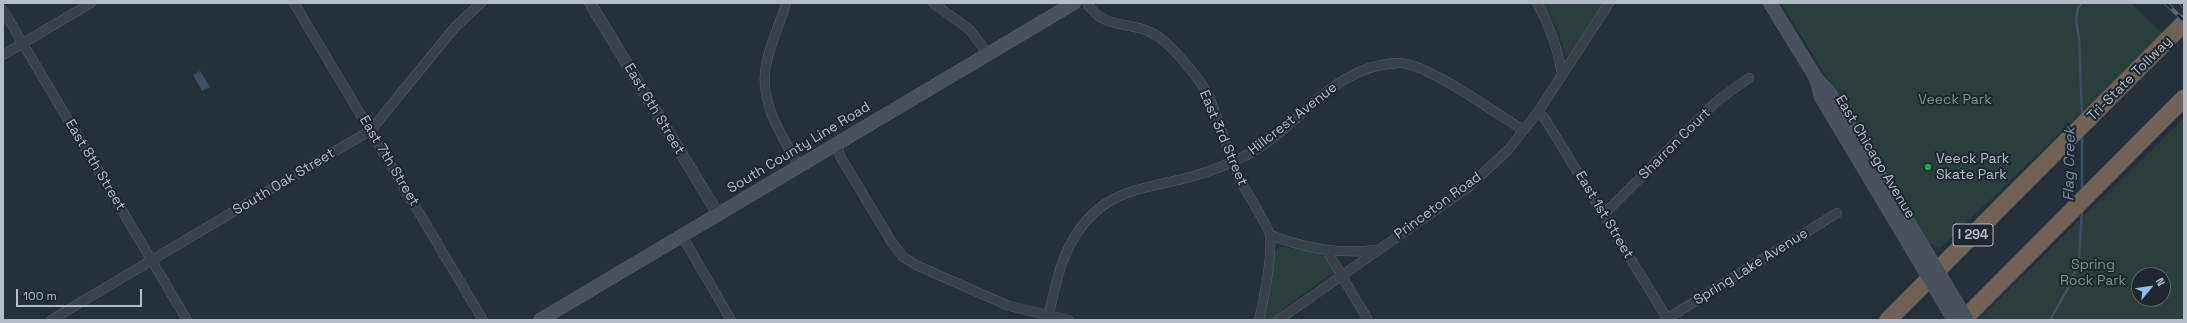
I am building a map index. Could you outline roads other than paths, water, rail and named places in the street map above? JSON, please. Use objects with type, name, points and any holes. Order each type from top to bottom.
[{"type":"highway","name":"Tri-State Tollway","points":[[1888,320],[2108,101],[2184,23]]},
{"type":"highway","points":[[1962,320],[2184,98]]},
{"type":"main road","name":"South County Line Road","points":[[540,320],[1074,3]]},
{"type":"main road","name":"East Chicago Avenue","points":[[1770,3],[1816,78],[1829,92],[1917,247]]},
{"type":"main road","points":[[1917,247],[1954,320]]},
{"type":"main road","points":[[1917,247],[1967,320]]},
{"type":"street","points":[[3,55],[91,3]]},
{"type":"street","name":"East 7th Street","points":[[294,3],[483,320]]},
{"type":"street","name":"South Oak Street","points":[[51,320],[371,130],[455,26],[481,3]]},
{"type":"street","name":"East 6th Street","points":[[590,3],[718,214]]},
{"type":"street","points":[[786,3],[772,42],[765,72],[765,82],[767,104],[772,117],[799,166]]},
{"type":"street","points":[[933,3],[969,29],[988,54]]},
{"type":"street","name":"East 3rd Street","points":[[1087,3],[1098,17],[1108,22],[1132,26],[1158,36],[1177,53],[1208,96],[1232,162],[1270,235]]},
{"type":"street","points":[[1537,3],[1548,23],[1559,52],[1562,74]]},
{"type":"street","name":"Princeton Road","points":[[1278,320],[1466,189],[1508,150],[1538,112],[1609,3]]},
{"type":"street","name":"East 8th Street","points":[[3,10],[187,320]]},
{"type":"street","name":"Hillcrest Avenue","points":[[1049,314],[1057,274],[1064,257],[1073,238],[1096,211],[1129,191],[1197,175],[1232,162],[1266,143],[1337,84],[1355,74],[1376,66],[1400,63],[1416,66],[1450,84],[1523,130]]},
{"type":"street","name":"Sharron Court","points":[[1604,214],[1717,101],[1749,78]]},
{"type":"street","name":"East 1st Street","points":[[1538,112],[1546,119],[1667,320]]},
{"type":"street","points":[[837,144],[840,156],[891,241],[903,257],[918,266],[1009,306],[1049,314],[1069,320]]},
{"type":"street","name":"Spring Lake Avenue","points":[[1667,320],[1837,213]]},
{"type":"street","points":[[1259,320],[1266,284],[1270,235],[1303,246],[1328,251],[1349,252],[1378,250]]},
{"type":"street","points":[[682,236],[731,320]]},
{"type":"street","points":[[1328,251],[1368,320]]},
{"type":"water","points":[[200,71],[210,87],[202,91],[193,75]]},
{"type":"waterway","name":"Flag Creek","points":[[2082,3],[2078,8],[2076,21],[2079,38],[2082,115]]},
{"type":"waterway","name":"Flag Creek","points":[[2082,134],[2082,191]]},
{"type":"waterway","name":"Flag Creek","points":[[2050,320],[2071,283],[2079,258],[2082,210]]},
{"type":"railway","points":[[2166,3],[2184,21]]},
{"type":"railway","points":[[2181,3],[2184,6]]},
{"type":"place","name":"Veeck Park Skate Park","points":[[1928,167]]},
{"type":"park label","name":"Veeck Park","points":[[1955,100]]},
{"type":"park label","name":"Spring Rock Park","points":[[2093,274]]}]
